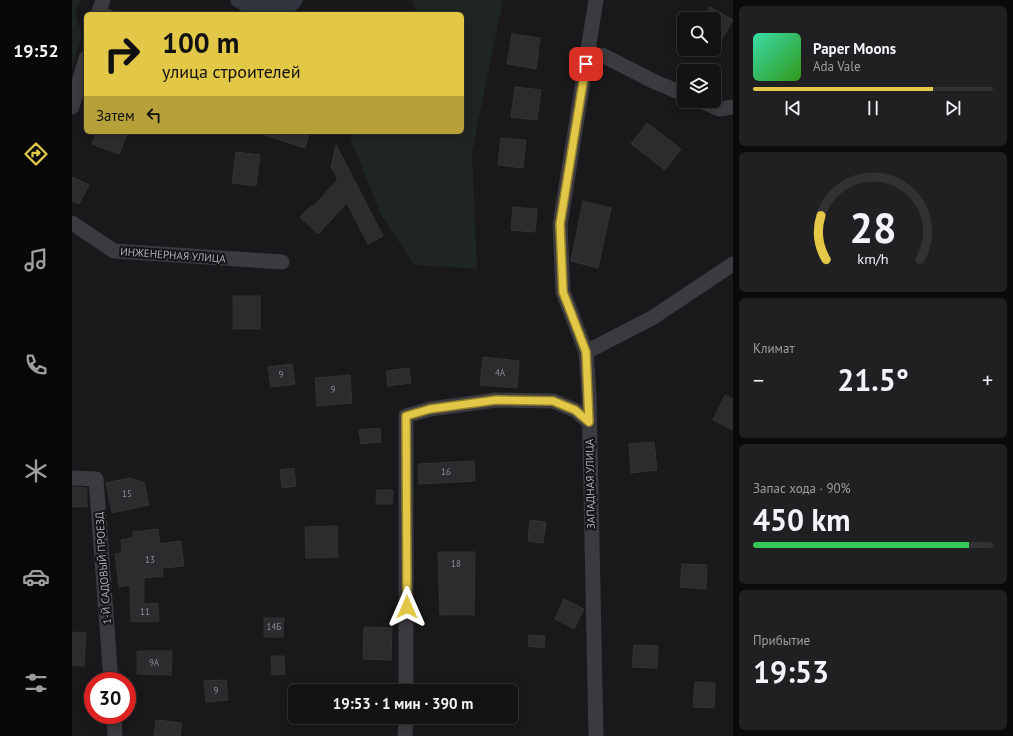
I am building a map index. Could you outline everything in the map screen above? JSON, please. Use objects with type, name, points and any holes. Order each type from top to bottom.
[{"type":"street","name":"ЗАПАДНАЯ УЛИЦА","points":[[596,0],[560,224],[563,292],[586,352],[596,736]]},
{"type":"street","points":[[586,64],[602,55],[655,82],[677,91]]},
{"type":"street","points":[[72,107],[84,65]]},
{"type":"street","points":[[717,108],[733,107]]},
{"type":"street","name":"ИНЖЕНЕРНАЯ УЛИЦА","points":[[72,223],[114,251],[282,262]]},
{"type":"street","points":[[586,352],[652,318],[733,264]]},
{"type":"street","points":[[406,684],[406,416],[430,409],[496,400],[553,401],[575,410],[589,422]]},
{"type":"street","name":"1-Й САДОВЫЙ ПРОЕЗД","points":[[72,478],[96,479],[110,672]]},
{"type":"street","points":[[114,724],[115,736]]},
{"type":"street","points":[[405,736],[406,724]]},
{"type":"shaded area","points":[[72,0],[80,0],[75,13],[82,35],[72,69]]},
{"type":"shaded area","points":[[230,0],[303,0],[299,8],[292,12],[244,12],[232,5]]},
{"type":"shaded area","points":[[413,0],[503,0],[472,152],[477,269],[414,265],[381,214],[351,141],[352,134],[464,134],[464,12],[416,12]]},
{"type":"building","points":[[710,7],[719,12],[708,12]]},
{"type":"building","points":[[721,13],[733,20],[721,41]]},
{"type":"building","points":[[512,34],[540,38],[536,69],[507,64]]},
{"type":"building","points":[[515,87],[541,90],[537,120],[511,117]]},
{"type":"building","points":[[647,123],[681,149],[665,170],[631,144]]},
{"type":"building","points":[[96,134],[127,134],[119,154],[92,144]]},
{"type":"building","points":[[261,134],[309,134],[305,148]]},
{"type":"building","points":[[501,138],[526,140],[523,168],[498,165]]},
{"type":"building","points":[[336,145],[383,236],[368,244],[347,203],[318,234],[300,217],[311,206],[313,207],[338,179],[331,167]]},
{"type":"building","points":[[236,152],[260,155],[256,186],[232,183]]},
{"type":"building","points":[[72,177],[89,185],[79,204],[72,201]]},
{"type":"building","points":[[583,201],[611,208],[598,268],[571,261]]},
{"type":"building","points":[[513,207],[537,209],[535,232],[511,230]]},
{"type":"building","points":[[233,296],[260,296],[260,329],[233,329]]},
{"type":"building","points":[[483,357],[519,361],[517,388],[480,385]]},
{"type":"building","points":[[292,364],[295,384],[271,387],[268,367]]},
{"type":"building","points":[[409,368],[411,383],[388,386],[386,371]]},
{"type":"building","points":[[350,375],[352,403],[317,406],[315,378]]},
{"type":"building","points":[[725,395],[733,399],[733,430],[713,420]]},
{"type":"building","points":[[380,428],[381,442],[361,444],[359,430]]},
{"type":"building","points":[[654,442],[657,470],[631,473],[629,444]]},
{"type":"building","points":[[474,461],[475,481],[419,484],[418,464]]},
{"type":"building","points":[[294,468],[296,486],[282,488],[280,470]]},
{"type":"building","points":[[129,478],[144,482],[149,505],[112,513],[106,483]]},
{"type":"building","points":[[72,487],[87,488],[87,507],[72,507]]},
{"type":"building","points":[[377,490],[393,490],[392,504],[376,504]]},
{"type":"building","points":[[530,520],[546,522],[543,543],[528,541]]},
{"type":"building","points":[[337,526],[338,557],[306,558],[305,527]]},
{"type":"building","points":[[158,529],[160,544],[181,541],[184,566],[162,568],[163,576],[144,578],[144,604],[158,603],[159,621],[131,622],[130,585],[119,587],[115,554],[122,553],[121,540],[133,538],[133,532]]},
{"type":"building","points":[[438,552],[475,552],[474,615],[440,615]]},
{"type":"building","points":[[682,564],[707,565],[706,589],[680,587]]},
{"type":"building","points":[[564,599],[584,609],[574,629],[555,619]]},
{"type":"building","points":[[264,618],[284,618],[283,637],[264,637]]},
{"type":"building","points":[[364,627],[392,628],[391,660],[363,659]]},
{"type":"building","points":[[72,632],[86,633],[84,666],[72,665]]},
{"type":"building","points":[[529,635],[545,636],[544,648],[528,646]]},
{"type":"building","points":[[634,645],[658,646],[657,668],[632,667]]},
{"type":"building","points":[[137,651],[172,651],[171,675],[137,674]]},
{"type":"building","points":[[271,656],[284,656],[285,674],[272,675]]},
{"type":"building","points":[[226,680],[228,700],[206,702],[204,681]]},
{"type":"building","points":[[695,682],[715,683],[714,708],[693,707]]},
{"type":"building","points":[[156,720],[182,723],[180,736],[154,736]]},
{"type":"route","points":[[407,607],[406,416],[430,409],[496,400],[553,401],[575,410],[589,422],[586,352],[563,292],[560,224],[586,64]]}]
